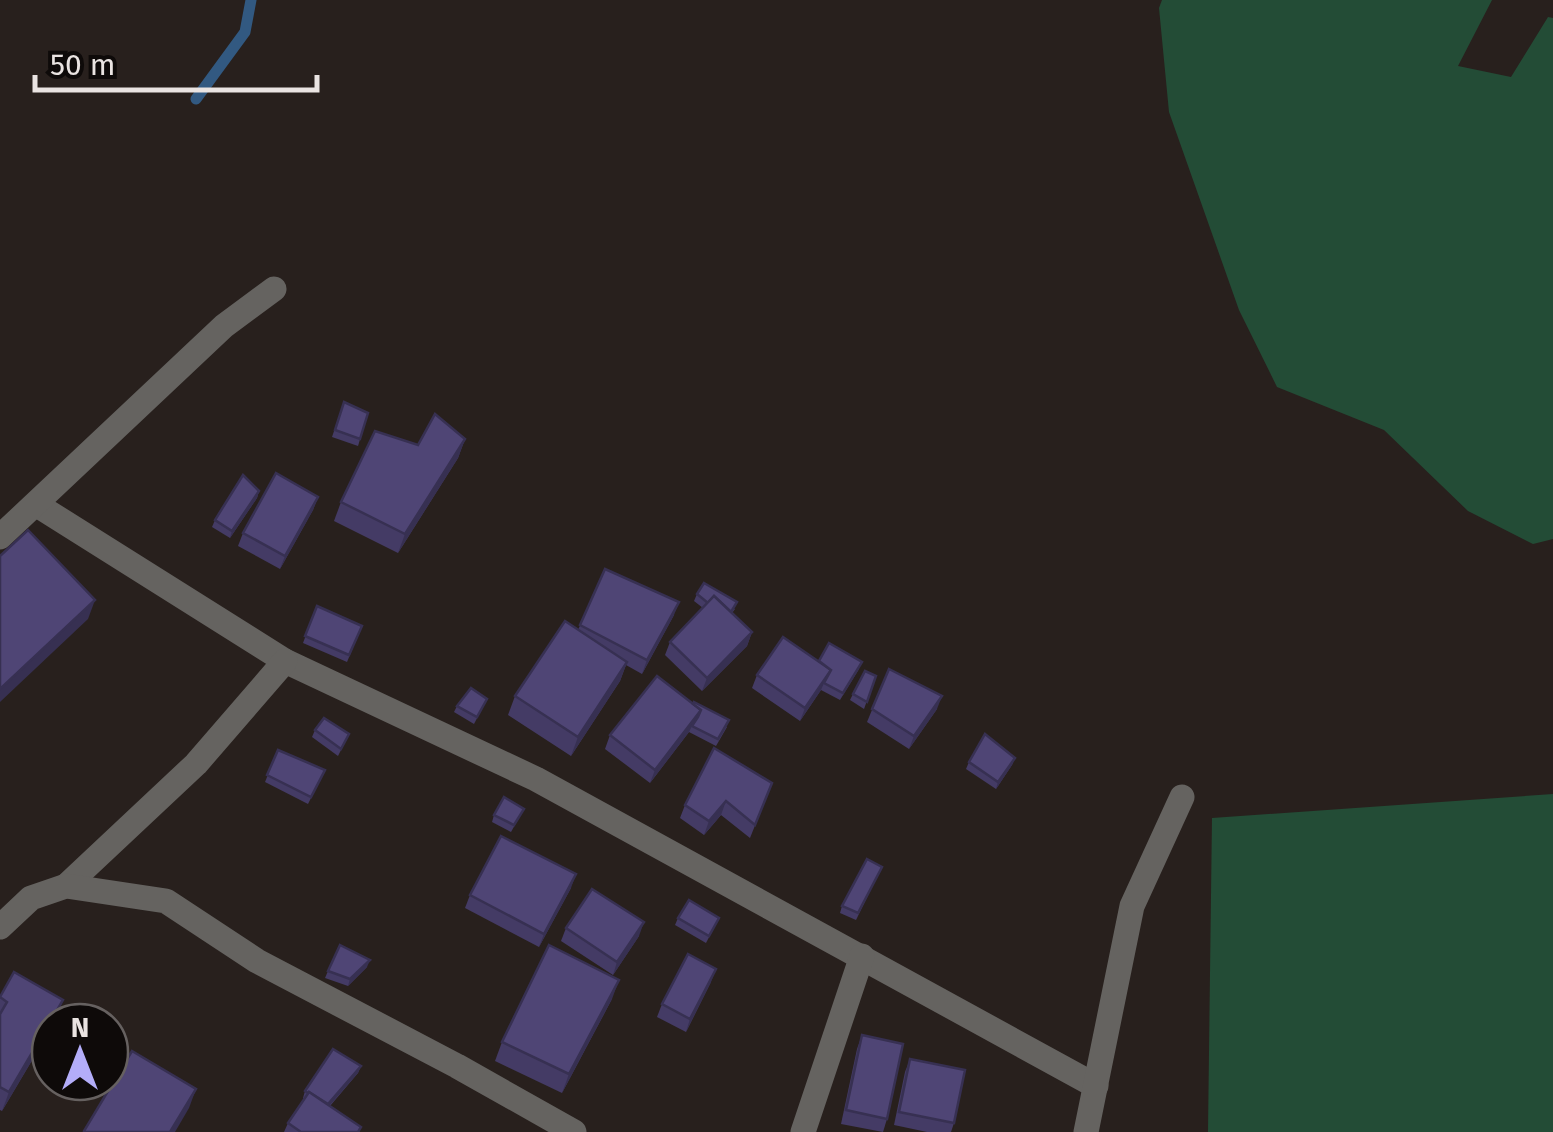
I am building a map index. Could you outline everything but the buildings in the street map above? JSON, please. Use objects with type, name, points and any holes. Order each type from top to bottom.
[{"type":"street","points":[[0,537],[224,326],[274,288]]},
{"type":"street","points":[[38,504],[285,660],[536,779],[1096,1086]]},
{"type":"street","points":[[0,927],[31,898],[66,886],[196,764],[285,660]]},
{"type":"street","points":[[1086,1132],[1132,906],[1182,797]]},
{"type":"street","points":[[66,886],[166,902],[256,961],[574,1132]]},
{"type":"street","points":[[803,1132],[862,956]]},
{"type":"green space","points":[[1162,0],[1492,0],[1458,66],[1511,77],[1548,17],[1553,18],[1553,539],[1533,544],[1468,511],[1384,430],[1277,387],[1239,310],[1169,112],[1159,8]]},
{"type":"green space","points":[[1553,794],[1553,1132],[1208,1132],[1212,818]]},
{"type":"waterway","points":[[196,99],[245,32],[251,0]]}]
